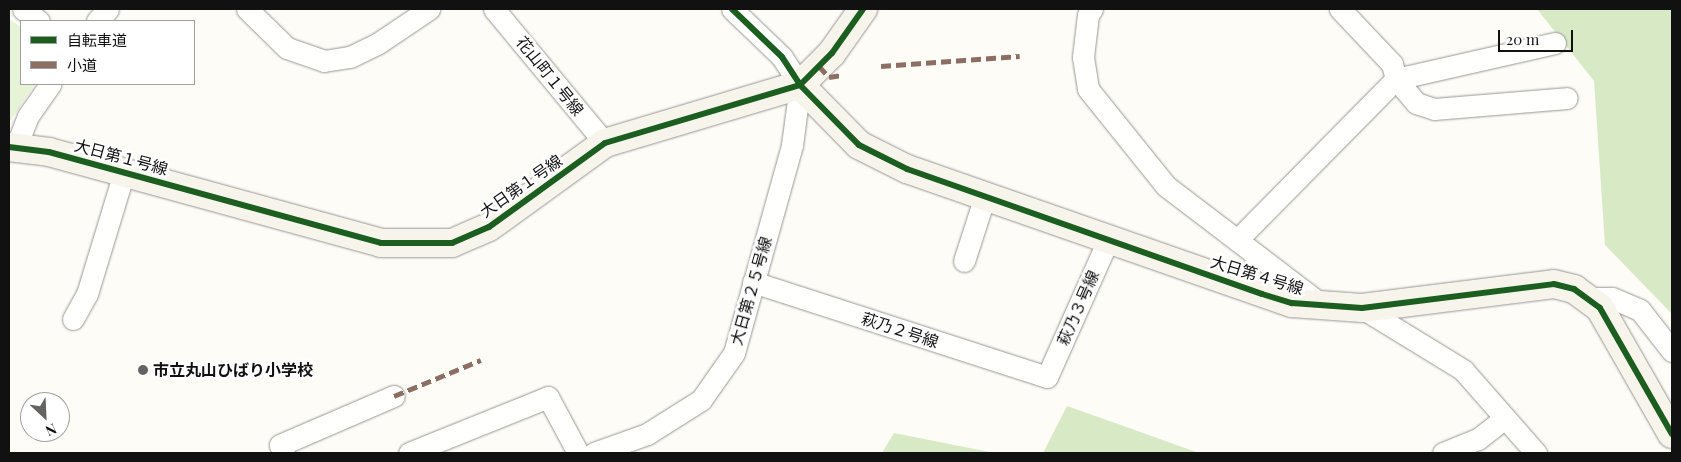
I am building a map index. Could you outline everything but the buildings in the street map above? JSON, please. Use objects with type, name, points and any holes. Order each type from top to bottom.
[{"type":"street","points":[[23,9],[38,20]]},
{"type":"street","points":[[98,20],[108,9]]},
{"type":"street","points":[[247,9],[287,48],[324,61],[350,57],[377,44],[429,9]]},
{"type":"street","name":"花山町１号線","points":[[494,9],[605,143]]},
{"type":"street","points":[[732,9],[782,57],[800,85]]},
{"type":"street","name":"大日第１号線","points":[[12,147],[124,172],[381,243],[429,246],[452,243],[489,227],[605,143],[800,85],[832,53],[864,9]]},
{"type":"street","points":[[1092,9],[1088,15],[1083,57],[1088,89],[1166,186],[1325,307]]},
{"type":"street","points":[[1340,9],[1392,64],[1396,79],[1416,103],[1434,109],[1567,98]]},
{"type":"street","points":[[1238,239],[1396,79],[1555,43]]},
{"type":"street","points":[[12,147],[28,116],[49,85]]},
{"type":"street","name":"大日第４号線","points":[[800,85],[860,145],[907,169],[1262,294],[1325,307],[1362,308],[1554,284],[1589,298],[1600,308],[1672,434]]},
{"type":"street","name":"大日第２５号線","points":[[594,453],[647,434],[701,400],[734,353],[792,145],[800,85]]},
{"type":"street","points":[[73,319],[87,294],[124,172]]},
{"type":"street","points":[[964,261],[985,196]]},
{"type":"street","name":"萩乃３号線","points":[[1047,377],[1108,240]]},
{"type":"street","name":"萩乃２号線","points":[[753,282],[1047,377]]},
{"type":"street","points":[[1589,298],[1612,298],[1640,310],[1672,351]]},
{"type":"street","points":[[1362,308],[1463,370],[1536,453]]},
{"type":"street","points":[[284,453],[280,445],[394,396]]},
{"type":"street","points":[[409,453],[548,397],[578,453]]},
{"type":"street","points":[[1443,453],[1478,439],[1505,418]]},
{"type":"green space","points":[[1537,9],[1672,9],[1672,314],[1605,245],[1594,81]]},
{"type":"green space","points":[[9,19],[20,26],[20,85],[34,85],[9,123]]},
{"type":"green space","points":[[1067,406],[1118,424],[1199,453],[1043,453]]},
{"type":"green space","points":[[894,433],[995,453],[882,453]]},
{"type":"marked path","points":[[881,66],[1020,56]]},
{"type":"marked path","points":[[819,66],[829,77],[842,75]]},
{"type":"marked path","points":[[394,396],[481,360]]},
{"type":"cycle path","points":[[732,9],[782,57],[800,85],[859,145],[907,169],[1262,294],[1292,303],[1362,308],[1554,284],[1574,289],[1600,308],[1672,434]]},
{"type":"cycle path","points":[[9,147],[49,152],[381,243],[452,243],[489,227],[605,143],[800,85],[832,53],[863,9]]},
{"type":"place","name":"市立丸山ひばり小学校","points":[[143,370]]}]
